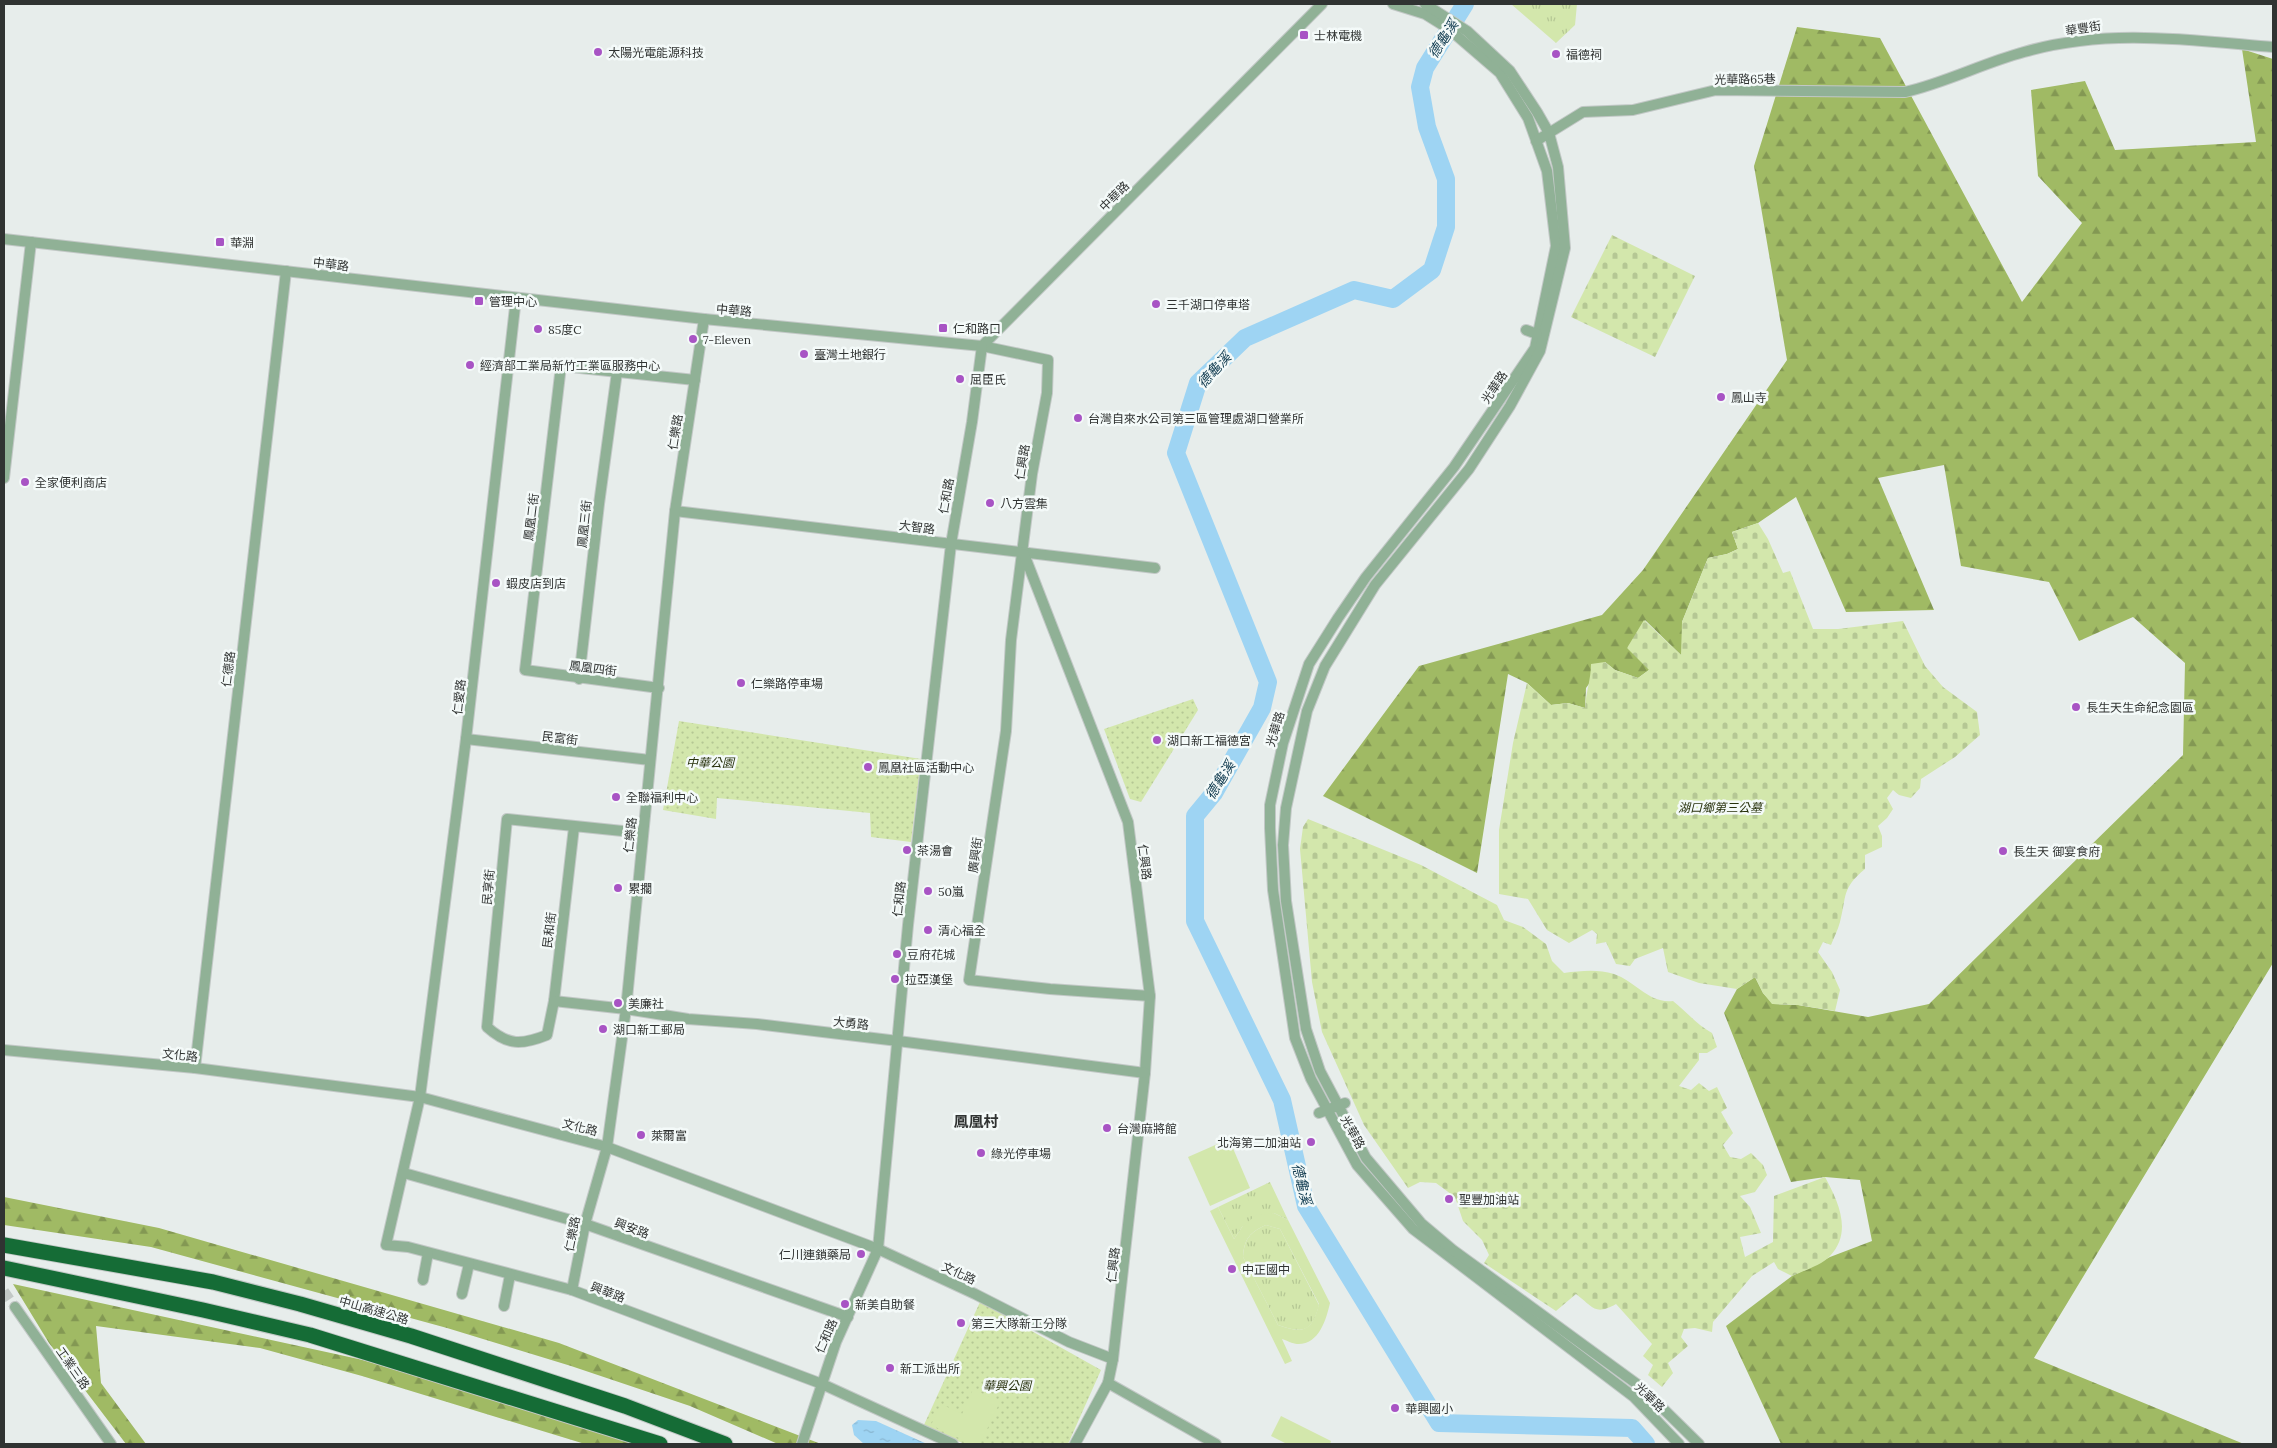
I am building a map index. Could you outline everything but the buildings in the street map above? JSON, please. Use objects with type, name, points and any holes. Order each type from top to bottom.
[{"type":"highway","name":"中山高速公路","points":[[4,1245],[213,1282],[300,1304],[411,1336],[615,1403],[725,1444]]},
{"type":"highway","points":[[4,1268],[203,1310],[310,1335],[660,1444]]},
{"type":"street","name":"中華路","points":[[4,239],[704,319],[982,346],[1322,4]]},
{"type":"street","name":"光華路","points":[[1393,4],[1447,22]]},
{"type":"street","name":"光華路","points":[[1425,4],[1510,71],[1549,133],[1558,167],[1565,248],[1540,351],[1510,406],[1469,469],[1375,585],[1345,640],[1325,666],[1306,711],[1286,808],[1283,845],[1288,910],[1306,1029],[1320,1071],[1342,1104],[1366,1158],[1416,1227],[1453,1250],[1641,1387],[1699,1444]]},
{"type":"street","name":"光華路","points":[[1461,32],[1500,73],[1528,118],[1547,171],[1556,246],[1535,348],[1517,376],[1366,577],[1309,664],[1283,743],[1270,805],[1273,890],[1295,1038],[1323,1112],[1358,1165],[1416,1227],[1634,1397],[1679,1444]]},
{"type":"street","name":"華豐街","points":[[1904,92],[1922,88],[2025,52],[2110,37],[2191,39],[2273,47]]},
{"type":"street","name":"光華路65巷","points":[[1536,141],[1583,112],[1633,110],[1716,90],[1904,92]]},
{"type":"street","points":[[4,478],[31,242]]},
{"type":"street","name":"仁德路","points":[[195,1068],[286,272]]},
{"type":"street","name":"仁愛路","points":[[420,1097],[466,739],[516,298]]},
{"type":"street","name":"仁樂路","points":[[572,1290],[585,1224],[606,1147],[626,1009],[675,510],[704,319]]},
{"type":"street","points":[[1526,330],[1538,334]]},
{"type":"street","name":"仁和路","points":[[802,1444],[836,1342],[878,1249],[908,925],[951,544],[972,422],[982,346]]},
{"type":"street","name":"仁興路","points":[[982,346],[1048,360],[1047,393],[1032,474],[1023,553],[1128,822],[1150,996],[1146,1072],[1113,1359],[1108,1383],[1076,1444]]},
{"type":"street","name":"鳳凰二街","points":[[525,670],[561,366],[616,372]]},
{"type":"street","points":[[616,372],[695,380]]},
{"type":"street","name":"鳳凰三街","points":[[580,679],[599,504],[616,372]]},
{"type":"street","name":"大智路","points":[[675,510],[1155,568]]},
{"type":"street","name":"廣興街","points":[[1023,553],[1011,640],[1006,732],[969,980],[1050,990],[1150,996]]},
{"type":"street","name":"鳳凰四街","points":[[525,670],[580,679],[659,688]]},
{"type":"street","name":"民富街","points":[[466,739],[650,760]]},
{"type":"street","name":"民享街","points":[[547,1035],[526,1044],[500,1039],[487,1028],[506,819],[574,828],[642,833]]},
{"type":"street","name":"民和街","points":[[547,1035],[554,1001],[574,828]]},
{"type":"street","name":"大勇路","points":[[554,1001],[626,1009],[688,1019],[757,1024],[1146,1072]]},
{"type":"street","name":"文化路","points":[[4,1050],[195,1068],[420,1097],[606,1147],[878,1249],[975,1294],[1069,1342],[1113,1359]]},
{"type":"street","name":"興華路","points":[[420,1097],[386,1245],[408,1247],[572,1290],[822,1384],[952,1444]]},
{"type":"street","points":[[1323,1112],[1342,1104]]},
{"type":"street","name":"興安路","points":[[404,1173],[585,1224],[848,1317]]},
{"type":"street","points":[[423,1280],[428,1252]]},
{"type":"street","points":[[462,1294],[469,1264]]},
{"type":"street","points":[[504,1306],[510,1275]]},
{"type":"street","name":"工業三路","points":[[15,1307],[111,1444]]},
{"type":"street","points":[[1108,1383],[1216,1444]]},
{"type":"green space","points":[[1511,4],[1577,4],[1575,25],[1556,43]]},
{"type":"green space","points":[[1797,27],[1880,38],[2022,302],[2082,223],[2038,176],[2031,90],[2085,81],[2115,150],[2256,142],[2242,49],[2273,59],[2273,963],[2034,1358],[2244,1444],[1781,1444],[1726,1326],[1792,1276],[1830,1257],[1872,1241],[1860,1180],[1825,1177],[1791,1182],[1724,1013],[1737,989],[1755,977],[1763,993],[1773,1004],[1798,1005],[1868,1017],[1929,1004],[2183,755],[2185,663],[2133,617],[2079,641],[2049,582],[1961,566],[1944,465],[1878,478],[1934,610],[1846,612],[1796,497],[1758,523],[1732,532],[1738,549],[1727,554],[1708,558],[1682,622],[1682,656],[1645,620],[1649,670],[1638,678],[1615,670],[1605,662],[1586,688],[1585,708],[1568,703],[1551,705],[1527,683],[1508,674],[1477,873],[1323,796],[1419,666],[1602,615],[1643,570],[1787,360],[1754,166]]},
{"type":"green space","points":[[1612,235],[1695,276],[1655,357],[1571,317]]},
{"type":"green space","name":"湖口鄉第三公墓","points":[[1758,523],[1768,539],[1783,573],[1790,571],[1813,629],[1838,629],[1903,621],[1925,666],[1943,687],[1977,712],[1980,735],[1955,757],[1921,779],[1920,788],[1911,798],[1899,795],[1893,790],[1887,798],[1893,809],[1878,826],[1882,836],[1882,847],[1865,855],[1865,869],[1848,888],[1839,925],[1831,945],[1823,942],[1818,952],[1832,972],[1840,990],[1835,1011],[1798,1005],[1772,1004],[1763,993],[1755,977],[1737,989],[1699,983],[1668,972],[1663,948],[1635,959],[1630,966],[1616,964],[1606,942],[1596,944],[1597,934],[1592,930],[1569,943],[1547,930],[1528,899],[1499,894],[1499,830],[1513,743],[1527,683],[1551,705],[1568,703],[1585,708],[1591,664],[1605,662],[1615,670],[1638,678],[1649,670],[1627,648],[1644,620],[1681,655],[1682,622],[1708,558],[1727,554],[1738,549],[1732,532]]},
{"type":"green space","points":[[1193,699],[1198,710],[1141,802],[1130,799],[1104,729]]},
{"type":"green space","name":"中華公園","points":[[679,721],[921,759],[911,842],[871,837],[870,813],[717,798],[716,819],[663,810]]},
{"type":"green space","points":[[1308,819],[1421,865],[1497,905],[1504,920],[1523,927],[1546,944],[1552,961],[1564,973],[1595,971],[1608,972],[1622,977],[1649,996],[1664,1001],[1673,1001],[1712,1033],[1717,1047],[1707,1053],[1699,1053],[1699,1060],[1679,1086],[1691,1090],[1699,1083],[1709,1091],[1717,1087],[1727,1108],[1721,1112],[1733,1133],[1723,1145],[1730,1157],[1741,1159],[1751,1153],[1763,1165],[1767,1175],[1755,1192],[1740,1196],[1750,1207],[1761,1233],[1740,1237],[1745,1257],[1773,1242],[1774,1196],[1825,1177],[1835,1196],[1842,1227],[1837,1247],[1830,1256],[1817,1265],[1792,1276],[1778,1269],[1774,1262],[1752,1276],[1713,1322],[1712,1332],[1695,1328],[1684,1329],[1681,1337],[1688,1346],[1668,1363],[1673,1373],[1662,1387],[1648,1375],[1653,1365],[1643,1356],[1652,1344],[1616,1304],[1599,1310],[1576,1294],[1556,1311],[1484,1263],[1489,1255],[1482,1240],[1463,1221],[1455,1197],[1436,1183],[1420,1182],[1408,1188],[1364,1125],[1322,1032],[1312,982],[1300,849],[1303,827]]},
{"type":"green space","points":[[1229,1139],[1250,1188],[1210,1206],[1188,1157]]},
{"type":"green space","points":[[1270,1182],[1288,1220],[1274,1213],[1242,1227],[1234,1239],[1218,1207]]},
{"type":"green space","points":[[4,1197],[159,1228],[559,1343],[821,1444],[778,1444],[690,1406],[571,1366],[447,1328],[151,1247],[4,1225]]},
{"type":"green space","points":[[1218,1207],[1234,1239],[1242,1227],[1256,1215],[1274,1213],[1288,1220],[1330,1303],[1324,1324],[1311,1340],[1297,1344],[1282,1339],[1292,1361],[1285,1364],[1210,1211]],"holes":[[[1266,1225],[1280,1229],[1319,1304],[1310,1325],[1300,1330],[1278,1325],[1243,1257],[1246,1241],[1252,1233]]]},
{"type":"green space","points":[[1266,1225],[1280,1229],[1319,1305],[1310,1326],[1300,1330],[1278,1325],[1243,1257],[1246,1241],[1252,1233]]},
{"type":"green space","points":[[13,1284],[363,1360],[640,1444],[585,1444],[362,1376],[260,1348],[96,1326],[101,1383],[146,1444],[126,1444],[49,1343]]},
{"type":"green space","name":"華興公園","points":[[980,1302],[1101,1370],[1068,1444],[965,1444],[923,1427]]},
{"type":"green space","points":[[973,1389],[1000,1402],[980,1444],[972,1444],[931,1425],[941,1404],[962,1414]]},
{"type":"green space","points":[[1281,1416],[1331,1441],[1330,1444],[1287,1444],[1271,1436]]},
{"type":"water","points":[[858,1420],[876,1421],[927,1444],[864,1444],[854,1435],[852,1425]]},
{"type":"waterway","name":"德龜溪","points":[[1465,4],[1425,68],[1420,87],[1427,127],[1446,179],[1446,227],[1432,270],[1393,299],[1354,290],[1245,338],[1198,383],[1176,453],[1268,682],[1262,708],[1214,793],[1195,816],[1195,921],[1282,1100],[1306,1206],[1439,1423],[1632,1428],[1646,1444]]},
{"type":"tunnel","points":[[4,1291],[15,1307]]},
{"type":"place","name":"士林電機","points":[[1304,35]]},
{"type":"place","name":"太陽光電能源科技","points":[[598,52]]},
{"type":"place","name":"福德祠","points":[[1556,54]]},
{"type":"place","name":"華淵","points":[[220,242]]},
{"type":"place","name":"管理中心","points":[[479,301]]},
{"type":"place","name":"三千湖口停車塔","points":[[1156,304]]},
{"type":"place","name":"仁和路口","points":[[943,328]]},
{"type":"place","name":"85度C","points":[[538,329]]},
{"type":"place","name":"7-Eleven","points":[[693,339]]},
{"type":"place","name":"臺灣土地銀行","points":[[804,354]]},
{"type":"place","name":"經濟部工業局新竹工業區服務中心","points":[[470,365]]},
{"type":"place","name":"屈臣氏","points":[[960,379]]},
{"type":"place","name":"鳳山寺","points":[[1721,397]]},
{"type":"place","name":"台灣自來水公司第三區管理處湖口營業所","points":[[1078,418]]},
{"type":"place","name":"全家便利商店","points":[[25,482]]},
{"type":"place","name":"八方雲集","points":[[990,503]]},
{"type":"place","name":"蝦皮店到店","points":[[496,583]]},
{"type":"place","name":"仁樂路停車場","points":[[741,683]]},
{"type":"place","name":"長生天生命紀念園區","points":[[2076,707]]},
{"type":"place","name":"湖口新工福德宮","points":[[1157,740]]},
{"type":"place","name":"鳳凰社區活動中心","points":[[868,767]]},
{"type":"place","name":"全聯福利中心","points":[[616,797]]},
{"type":"place","name":"茶湯會","points":[[907,850]]},
{"type":"place","name":"長生天 御宴食府","points":[[2003,851]]},
{"type":"place","name":"累擱","points":[[618,888]]},
{"type":"place","name":"50嵐","points":[[928,891]]},
{"type":"place","name":"清心福全","points":[[928,930]]},
{"type":"place","name":"豆府花城","points":[[897,954]]},
{"type":"place","name":"拉亞漢堡","points":[[895,979]]},
{"type":"place","name":"美廉社","points":[[618,1003]]},
{"type":"place","name":"湖口新工郵局","points":[[603,1029]]},
{"type":"place","name":"台灣麻將館","points":[[1107,1128]]},
{"type":"place","name":"萊爾富","points":[[641,1135]]},
{"type":"place","name":"北海第二加油站","points":[[1311,1142]]},
{"type":"place","name":"綠光停車場","points":[[981,1153]]},
{"type":"place","name":"聖豐加油站","points":[[1449,1199]]},
{"type":"place","name":"仁川連鎖藥局","points":[[861,1254]]},
{"type":"place","name":"中正國中","points":[[1232,1269]]},
{"type":"place","name":"新美自助餐","points":[[845,1304]]},
{"type":"place","name":"第三大隊新工分隊","points":[[961,1323]]},
{"type":"place","name":"新工派出所","points":[[890,1368]]},
{"type":"place","name":"華興國小","points":[[1395,1408]]},
{"type":"district","name":"鳳凰村","points":[[976,1121]]}]
